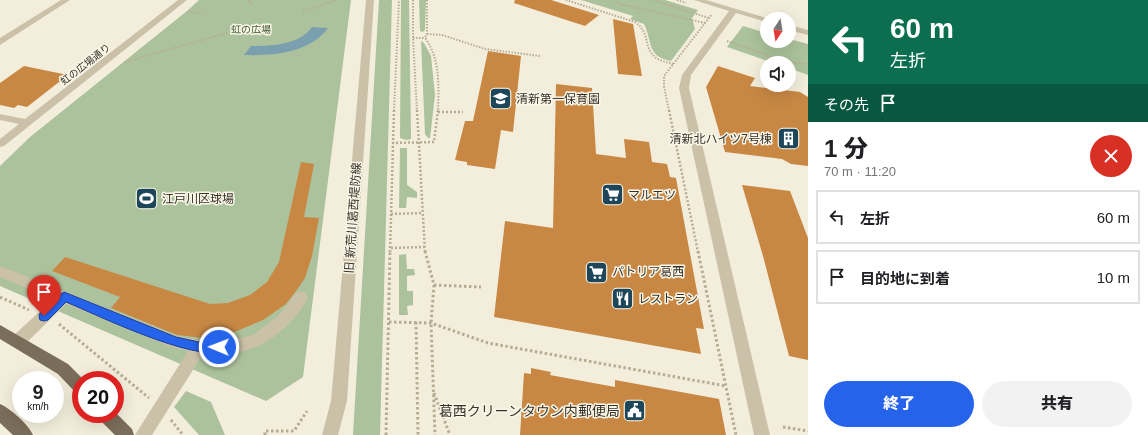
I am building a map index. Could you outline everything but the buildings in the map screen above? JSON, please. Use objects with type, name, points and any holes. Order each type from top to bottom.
[{"type":"main road","points":[[0,330],[63,369],[72,378]]},
{"type":"main road","points":[[0,412],[25,435]]},
{"type":"main road","points":[[115,423],[126,435]]},
{"type":"street","points":[[1,41],[66,0]]},
{"type":"street","name":"虹の広場通り","points":[[0,144],[183,0]]},
{"type":"street","name":"旧 新荒川葛西堤防線","points":[[330,435],[339,401],[370,0]]},
{"type":"street","points":[[698,0],[760,18]]},
{"type":"street","points":[[734,10],[687,75],[683,84],[762,435]]},
{"type":"street","points":[[796,29],[808,33]]},
{"type":"street","points":[[0,117],[27,123]]},
{"type":"street","points":[[0,271],[176,342],[199,347],[241,345],[257,340],[285,318],[301,296]]},
{"type":"street","points":[[18,341],[64,297]]},
{"type":"street","points":[[143,435],[199,347]]},
{"type":"path","points":[[248,0],[254,4]]},
{"type":"path","points":[[303,11],[337,0]]},
{"type":"path","points":[[386,435],[392,143],[399,0]]},
{"type":"path","points":[[413,0],[417,143],[424,247],[434,284],[430,323],[435,435]]},
{"type":"path","points":[[425,38],[427,34],[427,0]]},
{"type":"path","points":[[566,0],[635,22],[642,26],[646,32],[648,46],[653,56],[659,60],[673,64]]},
{"type":"path","points":[[614,0],[623,5],[634,8],[705,23]]},
{"type":"path","points":[[653,0],[709,18]]},
{"type":"path","points":[[182,11],[203,13]]},
{"type":"path","points":[[713,13],[664,76],[664,86],[736,435]]},
{"type":"path","points":[[123,63],[230,32]]},
{"type":"path","points":[[427,34],[442,35],[485,49],[540,56]]},
{"type":"path","points":[[413,38],[425,38]]},
{"type":"path","points":[[392,143],[434,142],[438,112],[437,73],[433,50],[425,38]]},
{"type":"path","points":[[727,41],[788,62],[808,64]]},
{"type":"path","points":[[438,112],[463,112]]},
{"type":"path","points":[[390,214],[422,213]]},
{"type":"path","points":[[390,248],[424,247]]},
{"type":"path","points":[[434,284],[481,287]]},
{"type":"path","points":[[0,297],[55,321],[160,407],[183,435]]},
{"type":"path","points":[[389,322],[430,323],[488,342],[726,386]]},
{"type":"path","points":[[416,322],[418,435]]},
{"type":"path","points":[[433,390],[450,435]]},
{"type":"path","points":[[265,435],[265,431],[294,431],[307,411]]},
{"type":"path","points":[[783,427],[808,431]]},
{"type":"green space","name":"虹の広場","points":[[199,0],[351,0],[303,377],[266,401],[0,286],[0,166],[30,137]]},
{"type":"green space","points":[[379,0],[392,0],[380,435],[353,435]]},
{"type":"green space","points":[[401,0],[409,0],[411,139],[406,140],[400,138]]},
{"type":"green space","points":[[419,0],[426,0],[425,30],[423,32],[420,31]]},
{"type":"green space","points":[[581,0],[665,0],[698,10],[692,18],[695,29],[671,61],[663,59],[654,52],[644,24],[630,19],[633,16]]},
{"type":"green space","points":[[743,26],[760,31],[760,48],[796,48],[796,41],[808,44],[808,75],[796,71],[796,56],[760,56],[760,58],[727,47]]},
{"type":"green space","points":[[421,41],[424,43],[431,56],[435,95],[430,138],[428,138],[425,134]]},
{"type":"green space","points":[[400,148],[407,148],[407,185],[417,192],[417,198],[407,197],[406,208],[399,208]]},
{"type":"green space","points":[[406,254],[407,269],[414,269],[415,275],[407,276],[407,291],[413,291],[413,305],[407,306],[408,315],[399,315],[399,255]]},
{"type":"green space","points":[[186,391],[211,402],[225,435],[199,435],[174,407]]},
{"type":"water","points":[[312,27],[328,28],[311,43],[301,48],[267,55],[244,55],[251,46],[276,45],[293,41],[307,33]]},
{"type":"place","name":"清新第一保育園","points":[[501,99]]},
{"type":"place","name":"清新北ハイツ7号棟","points":[[788,139]]},
{"type":"place","name":"マルエツ","points":[[612,195]]},
{"type":"place","name":"江戸川区球場","points":[[147,199]]},
{"type":"place","name":"パトリア葛西","points":[[596,272]]},
{"type":"place","name":"レストラン","points":[[623,299]]},
{"type":"place","name":"葛西クリーンタウン内郵便局","points":[[635,411]]},
{"type":"route","points":[[44,316],[64,297],[176,342],[199,347],[219,347]]}]
